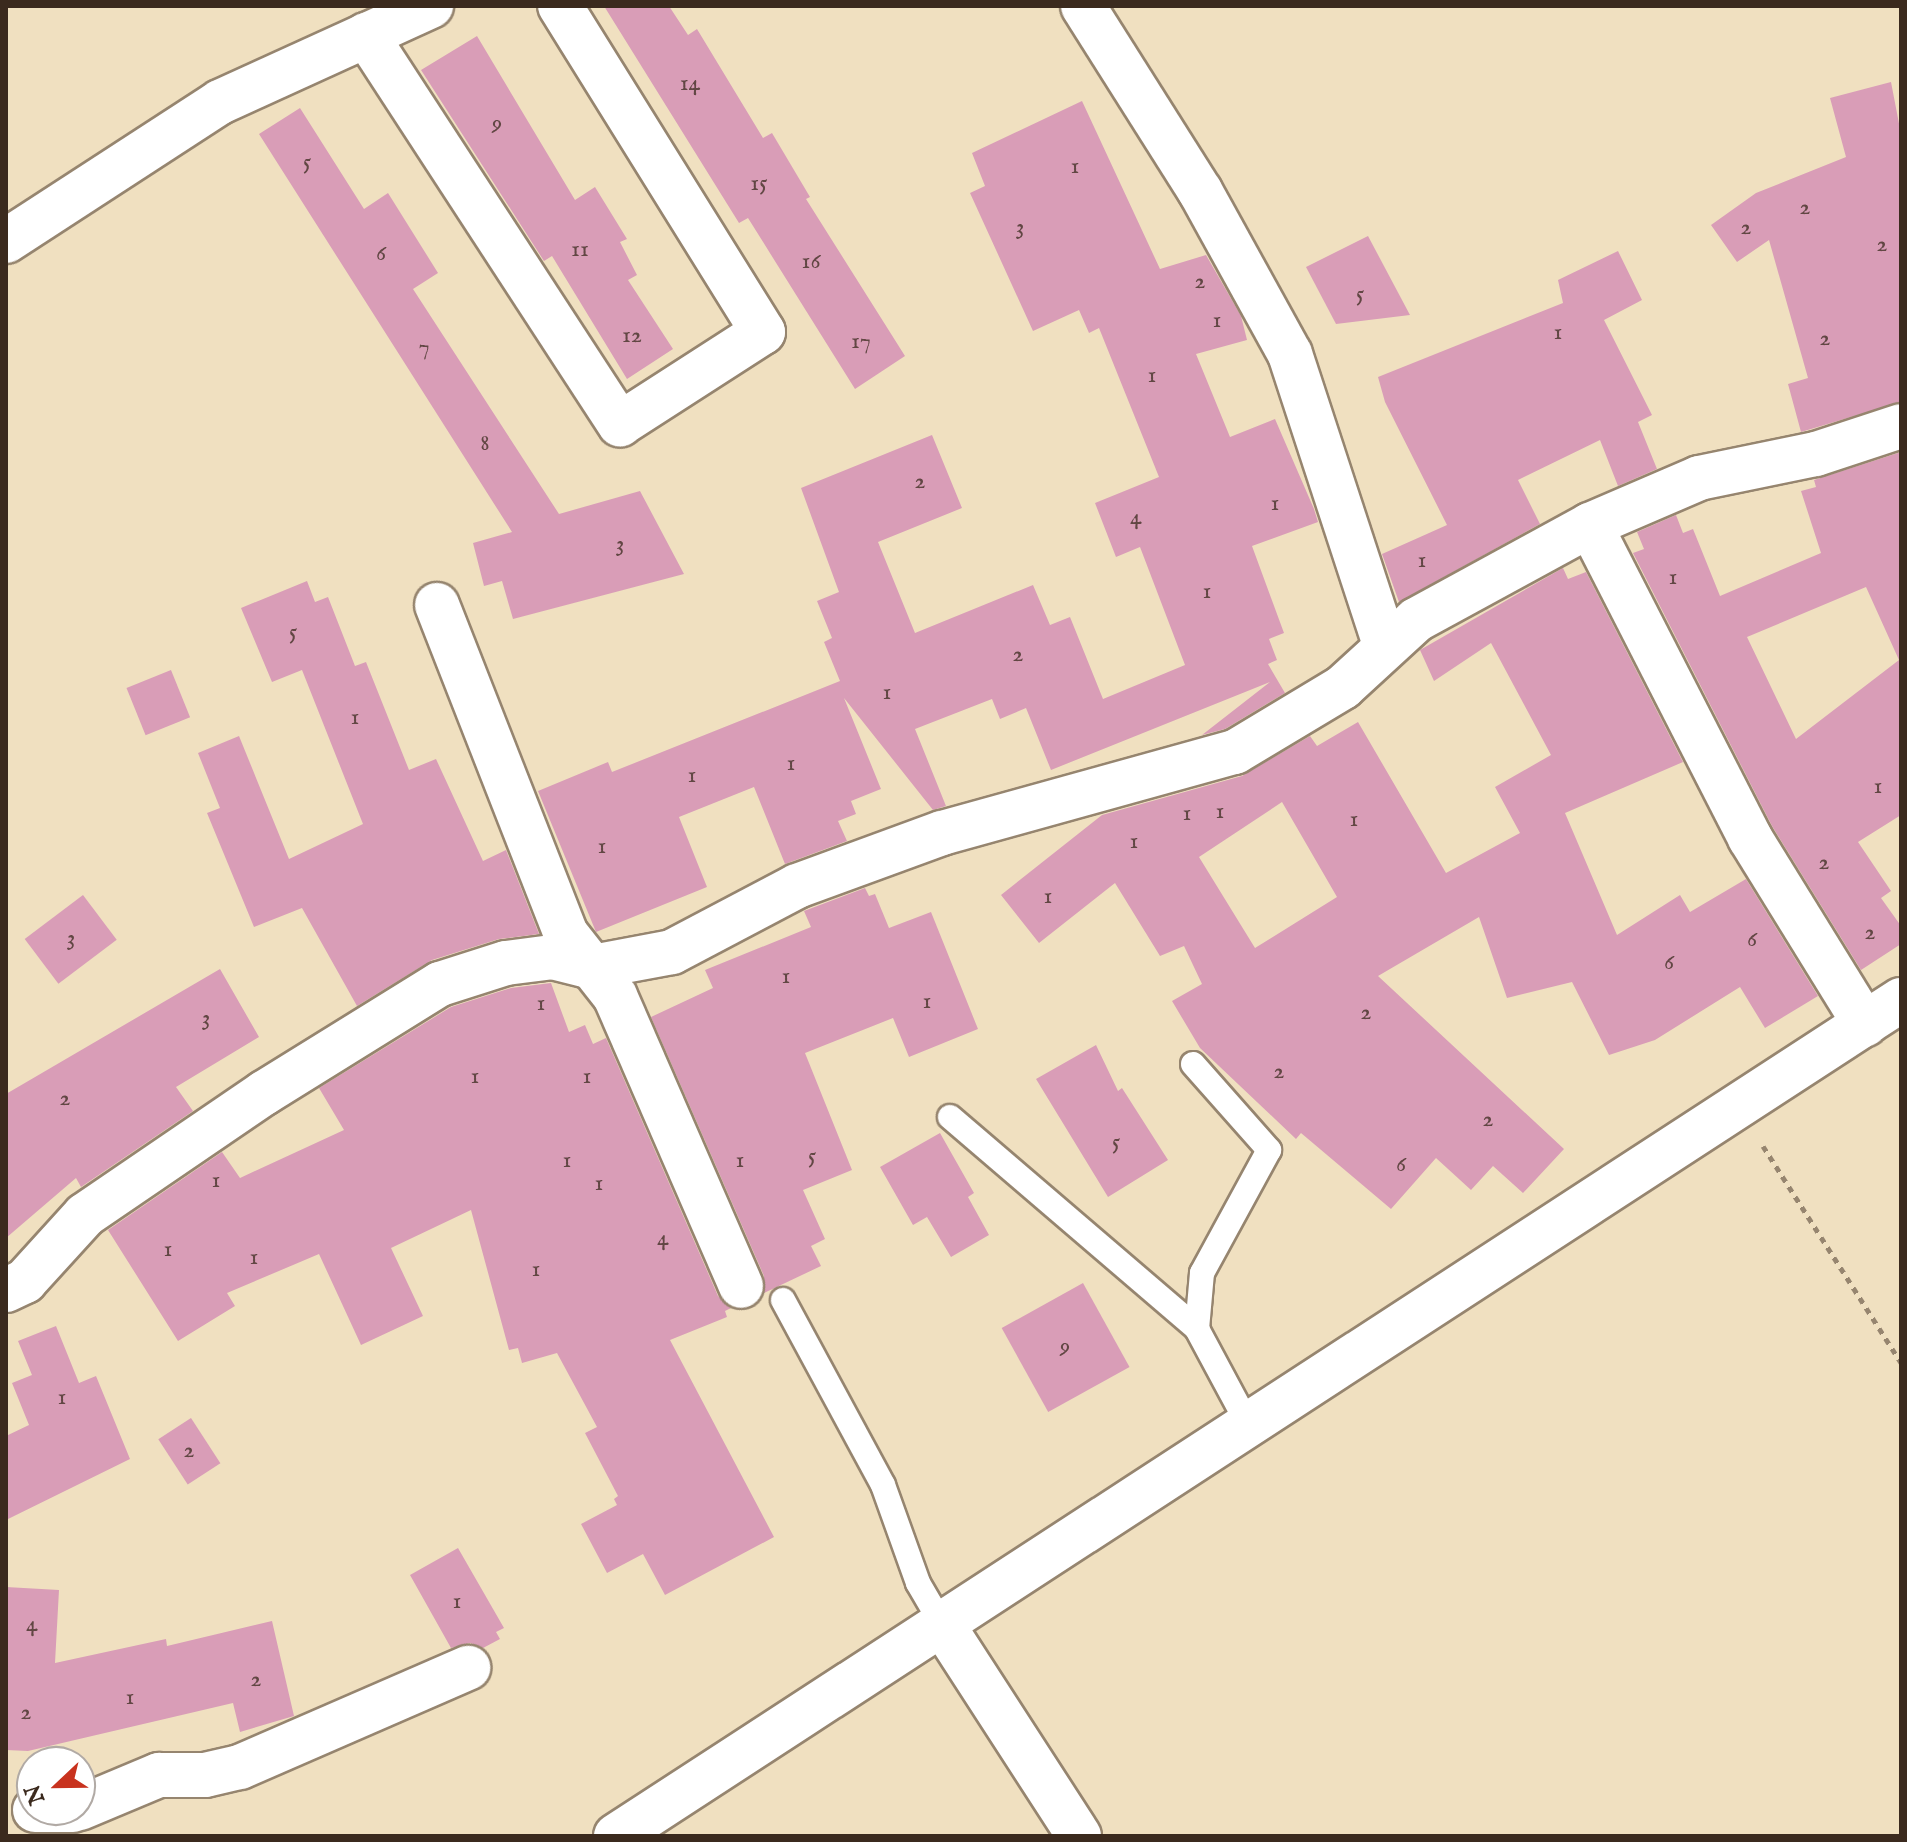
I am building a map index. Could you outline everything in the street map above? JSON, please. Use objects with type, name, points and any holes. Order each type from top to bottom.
[{"type":"street","points":[[6,241],[220,102],[431,6]]},
{"type":"street","points":[[366,35],[620,424],[763,332],[560,6]]},
{"type":"street","points":[[1083,6],[1200,191],[1290,354],[1385,645]]},
{"type":"street","points":[[6,1290],[25,1281],[85,1215],[264,1093],[440,984],[506,963],[552,957],[592,967],[672,952],[797,886],[942,833],[1235,752],[1343,687],[1385,645],[1416,620],[1590,525],[1699,478],[1816,454],[1901,426]]},
{"type":"street","points":[[1590,525],[1750,838],[1865,1024]]},
{"type":"street","points":[[437,605],[566,934],[615,996],[741,1286]]},
{"type":"street","points":[[616,1836],[1901,1000]]},
{"type":"street","points":[[942,1624],[1079,1836]]},
{"type":"street","points":[[96,1801],[159,1775],[205,1775],[240,1767],[468,1668]]},
{"type":"lane","points":[[1193,1064],[1269,1150],[1202,1273],[1197,1329]]},
{"type":"lane","points":[[950,1117],[1197,1329],[1248,1424]]},
{"type":"lane","points":[[783,1300],[883,1485],[918,1583],[942,1624]]},
{"type":"path","points":[[1738,1108],[1901,1363]]},
{"type":"building","points":[[604,6],[669,6],[688,35],[697,29],[763,138],[772,133],[810,197],[806,199],[905,356],[855,389],[748,218],[739,223]]},
{"type":"building","points":[[477,36],[575,200],[595,187],[627,239],[620,242],[637,275],[628,280],[673,349],[627,379],[552,256],[544,261],[421,70]]},
{"type":"building","points":[[1891,82],[1901,134],[1901,402],[1801,432],[1788,384],[1808,378],[1769,240],[1737,262],[1711,225],[1756,193],[1846,157],[1830,98]]},
{"type":"building","points":[[1082,101],[1160,269],[1206,255],[1241,316],[1247,340],[1196,354],[1230,437],[1275,419],[1314,509],[1318,522],[1252,546],[1284,633],[1269,639],[1277,660],[1268,664],[1285,693],[1225,729],[1202,735],[1270,682],[1051,770],[1026,708],[1000,719],[992,699],[915,729],[946,806],[933,810],[844,698],[881,789],[851,801],[856,814],[838,821],[847,841],[785,864],[754,787],[679,817],[707,887],[596,932],[538,791],[608,762],[612,772],[840,681],[824,642],[832,638],[817,601],[839,592],[801,488],[932,435],[962,508],[878,542],[915,633],[1033,585],[1050,625],[1070,617],[1103,699],[1185,665],[1140,547],[1116,557],[1095,503],[1159,477],[1099,328],[1089,333],[1079,310],[1033,331],[970,193],[985,186],[972,153]]},
{"type":"building","points":[[300,108],[364,209],[388,193],[438,273],[413,289],[559,514],[640,491],[684,574],[513,619],[502,581],[484,586],[473,543],[512,532],[259,134]]},
{"type":"building","points":[[1368,236],[1410,315],[1336,324],[1306,267]]},
{"type":"building","points":[[1618,251],[1642,300],[1604,320],[1652,415],[1638,422],[1657,469],[1618,486],[1600,440],[1518,480],[1540,524],[1399,602],[1382,554],[1447,525],[1385,402],[1378,377],[1563,303],[1558,280]]},
{"type":"building","points":[[1901,452],[1901,815],[1858,842],[1891,891],[1881,898],[1901,926],[1901,944],[1861,970],[1772,826],[1633,553],[1644,549],[1637,532],[1676,515],[1683,533],[1693,529],[1720,596],[1821,553],[1801,491],[1816,487],[1814,480]],"holes":[[[1866,587],[1899,660],[1796,739],[1747,637]]]},
{"type":"building","points":[[1563,568],[1568,579],[1586,572],[1683,762],[1565,813],[1617,935],[1680,895],[1690,912],[1746,879],[1818,996],[1765,1028],[1740,987],[1655,1040],[1609,1055],[1572,982],[1507,998],[1479,917],[1378,976],[1564,1149],[1523,1193],[1493,1166],[1471,1190],[1436,1158],[1391,1209],[1301,1133],[1296,1139],[1200,1048],[1172,1001],[1202,984],[1184,946],[1160,956],[1115,883],[1039,943],[1001,895],[1102,815],[1242,776],[1310,736],[1317,746],[1358,722],[1446,873],[1520,833],[1495,787],[1551,755],[1491,643],[1434,681],[1420,650]],"holes":[[[1282,802],[1337,897],[1255,948],[1199,857]]]},
{"type":"building","points":[[307,581],[315,602],[328,597],[355,666],[366,662],[409,770],[436,759],[483,861],[506,850],[539,934],[499,939],[432,960],[357,1006],[302,908],[254,927],[207,813],[220,808],[198,753],[239,736],[289,859],[363,824],[302,670],[272,682],[241,608]]},
{"type":"building","points":[[171,670],[190,717],[146,735],[126,688]]},
{"type":"building","points":[[865,888],[869,896],[875,894],[889,928],[931,912],[978,1029],[909,1057],[893,1018],[805,1053],[852,1170],[803,1190],[825,1239],[811,1246],[821,1266],[764,1293],[764,1276],[651,1017],[713,988],[705,970],[811,927],[804,911]]},
{"type":"building","points":[[83,895],[117,940],[58,984],[25,939]]},
{"type":"building","points":[[220,969],[259,1037],[176,1087],[193,1111],[81,1187],[76,1178],[6,1238],[6,1094]]},
{"type":"building","points":[[551,983],[569,1032],[585,1025],[593,1044],[606,1038],[718,1296],[731,1308],[725,1311],[727,1317],[670,1340],[774,1537],[665,1595],[643,1554],[607,1573],[581,1524],[617,1505],[614,1499],[618,1496],[585,1433],[597,1427],[557,1353],[522,1363],[518,1348],[509,1350],[471,1210],[391,1248],[423,1316],[361,1345],[319,1254],[227,1293],[235,1306],[178,1341],[108,1230],[222,1152],[240,1178],[344,1130],[319,1088],[451,1007],[511,988]]},
{"type":"building","points":[[1096,1045],[1118,1091],[1122,1088],[1168,1160],[1108,1197],[1036,1079]]},
{"type":"building","points":[[940,1133],[974,1193],[968,1197],[989,1235],[951,1257],[927,1217],[913,1225],[880,1167]]},
{"type":"building","points":[[1083,1283],[1130,1367],[1048,1412],[1002,1328]]},
{"type":"building","points":[[56,1326],[79,1383],[96,1376],[130,1459],[6,1520],[6,1436],[29,1425],[12,1383],[32,1375],[18,1341]]},
{"type":"building","points":[[191,1418],[220,1463],[188,1485],[158,1439]]},
{"type":"building","points":[[458,1548],[504,1628],[496,1632],[500,1639],[483,1648],[470,1643],[451,1648],[410,1575]]},
{"type":"building","points":[[6,1587],[59,1590],[55,1663],[166,1639],[167,1646],[272,1621],[294,1716],[240,1732],[233,1703],[49,1746],[16,1746],[16,1750],[6,1750]]}]
